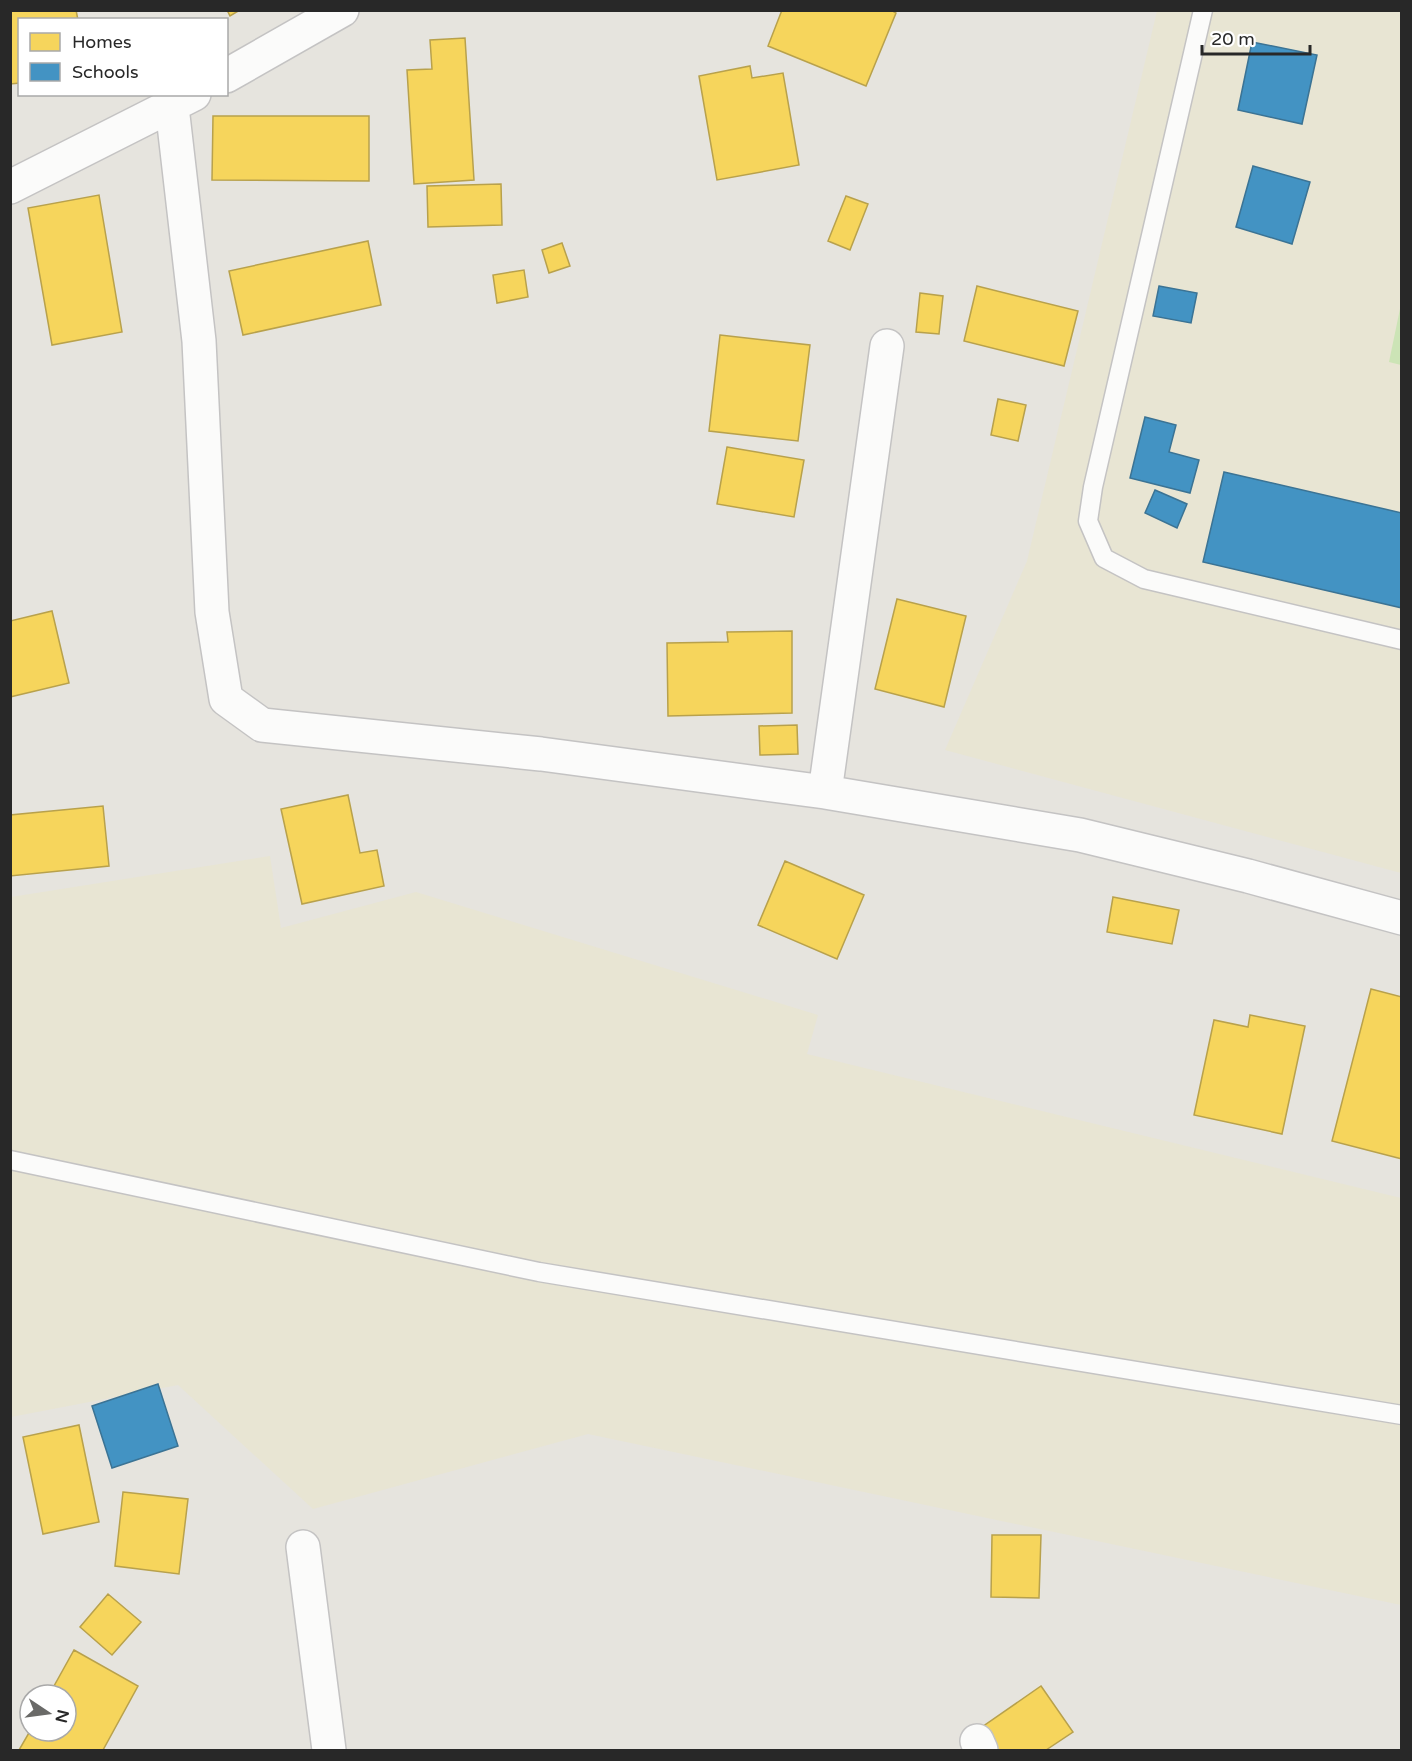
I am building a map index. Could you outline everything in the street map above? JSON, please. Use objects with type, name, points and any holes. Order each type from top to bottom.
[{"type":"street","points":[[228,75],[342,10]]},
{"type":"street","points":[[10,187],[183,101],[199,341],[212,612],[226,699],[262,725],[541,754],[825,792],[1080,835],[1248,876],[1401,918]]},
{"type":"street","points":[[825,792],[887,346]]},
{"type":"street","points":[[303,1547],[329,1750]]},
{"type":"lane","points":[[1203,10],[1093,487],[1088,521],[1104,558],[1144,579],[1401,640]]},
{"type":"lane","points":[[10,1160],[540,1272],[1401,1415]]},
{"type":"shaded area","points":[[1157,11],[1401,11],[1401,873],[945,750],[1027,561]]},
{"type":"shaded area","points":[[270,856],[281,928],[416,892],[818,1015],[807,1054],[1401,1198],[1401,1605],[588,1434],[313,1509],[178,1385],[11,1417],[11,897]]},
{"type":"green space","points":[[1401,304],[1402,365],[1389,362]]},
{"type":"building: Homes","points":[[10,10],[76,10],[78,18],[18,18],[18,83],[10,84]]},
{"type":"building: Homes","points":[[227,10],[240,10],[230,16]]},
{"type":"building: Homes","points":[[782,10],[891,10],[896,13],[866,86],[768,46]]},
{"type":"building: Homes","points":[[465,38],[474,180],[414,184],[407,70],[432,69],[430,40]]},
{"type":"building: Homes","points":[[750,66],[752,78],[783,73],[799,165],[717,180],[699,76]]},
{"type":"building: Homes","points":[[213,116],[369,116],[369,181],[212,180]]},
{"type":"building: Homes","points":[[501,184],[502,225],[428,227],[427,186]]},
{"type":"building: Homes","points":[[99,195],[122,332],[52,345],[28,208]]},
{"type":"building: Homes","points":[[846,196],[868,204],[850,250],[828,241]]},
{"type":"building: Homes","points":[[368,241],[381,305],[243,335],[229,271]]},
{"type":"building: Homes","points":[[562,243],[570,266],[549,273],[542,250]]},
{"type":"building: Homes","points":[[524,270],[528,297],[497,303],[493,275]]},
{"type":"building: Homes","points":[[977,286],[1078,311],[1064,366],[964,341]]},
{"type":"building: Homes","points":[[920,293],[943,296],[939,334],[916,332]]},
{"type":"building: Homes","points":[[720,335],[810,345],[798,441],[709,431]]},
{"type":"building: Homes","points":[[998,399],[1026,405],[1018,441],[991,435]]},
{"type":"building: Homes","points":[[727,447],[804,460],[794,517],[717,504]]},
{"type":"building: Homes","points":[[897,599],[966,616],[944,707],[875,689]]},
{"type":"building: Homes","points":[[52,611],[69,683],[10,697],[10,621]]},
{"type":"building: Homes","points":[[792,631],[792,713],[668,716],[667,643],[728,642],[727,632]]},
{"type":"building: Homes","points":[[797,725],[798,754],[760,755],[759,726]]},
{"type":"building: Homes","points":[[348,795],[360,853],[377,850],[384,886],[302,904],[281,809]]},
{"type":"building: Homes","points":[[103,806],[109,866],[10,876],[10,815]]},
{"type":"building: Homes","points":[[785,861],[864,895],[837,959],[758,925]]},
{"type":"building: Homes","points":[[1113,897],[1179,910],[1172,944],[1107,932]]},
{"type":"building: Homes","points":[[1371,989],[1402,997],[1402,1159],[1332,1141]]},
{"type":"building: Homes","points":[[1250,1015],[1305,1026],[1282,1134],[1194,1115],[1214,1020],[1248,1027]]},
{"type":"building: Homes","points":[[79,1425],[99,1522],[43,1534],[23,1437]]},
{"type":"building: Homes","points":[[123,1492],[188,1499],[179,1574],[115,1566]]},
{"type":"building: Homes","points":[[992,1535],[1041,1535],[1039,1598],[991,1597]]},
{"type":"building: Homes","points":[[108,1594],[141,1622],[112,1655],[80,1627]]},
{"type":"building: Homes","points":[[74,1650],[138,1686],[103,1750],[19,1750],[23,1743],[78,1743],[78,1683],[56,1683]]},
{"type":"building: Homes","points":[[1041,1686],[1073,1732],[1046,1750],[998,1750],[982,1727]]},
{"type":"building: Schools","points":[[1252,42],[1317,55],[1302,124],[1238,110]]},
{"type":"building: Schools","points":[[1253,166],[1310,182],[1292,244],[1236,227]]},
{"type":"building: Schools","points":[[1159,286],[1197,293],[1191,323],[1153,316]]},
{"type":"building: Schools","points":[[1145,417],[1176,425],[1169,452],[1199,460],[1190,493],[1130,478]]},
{"type":"building: Schools","points":[[1224,472],[1402,513],[1402,608],[1203,562]]},
{"type":"building: Schools","points":[[1155,490],[1187,504],[1177,528],[1145,513]]},
{"type":"building: Schools","points":[[158,1384],[178,1446],[112,1468],[92,1406]]}]
